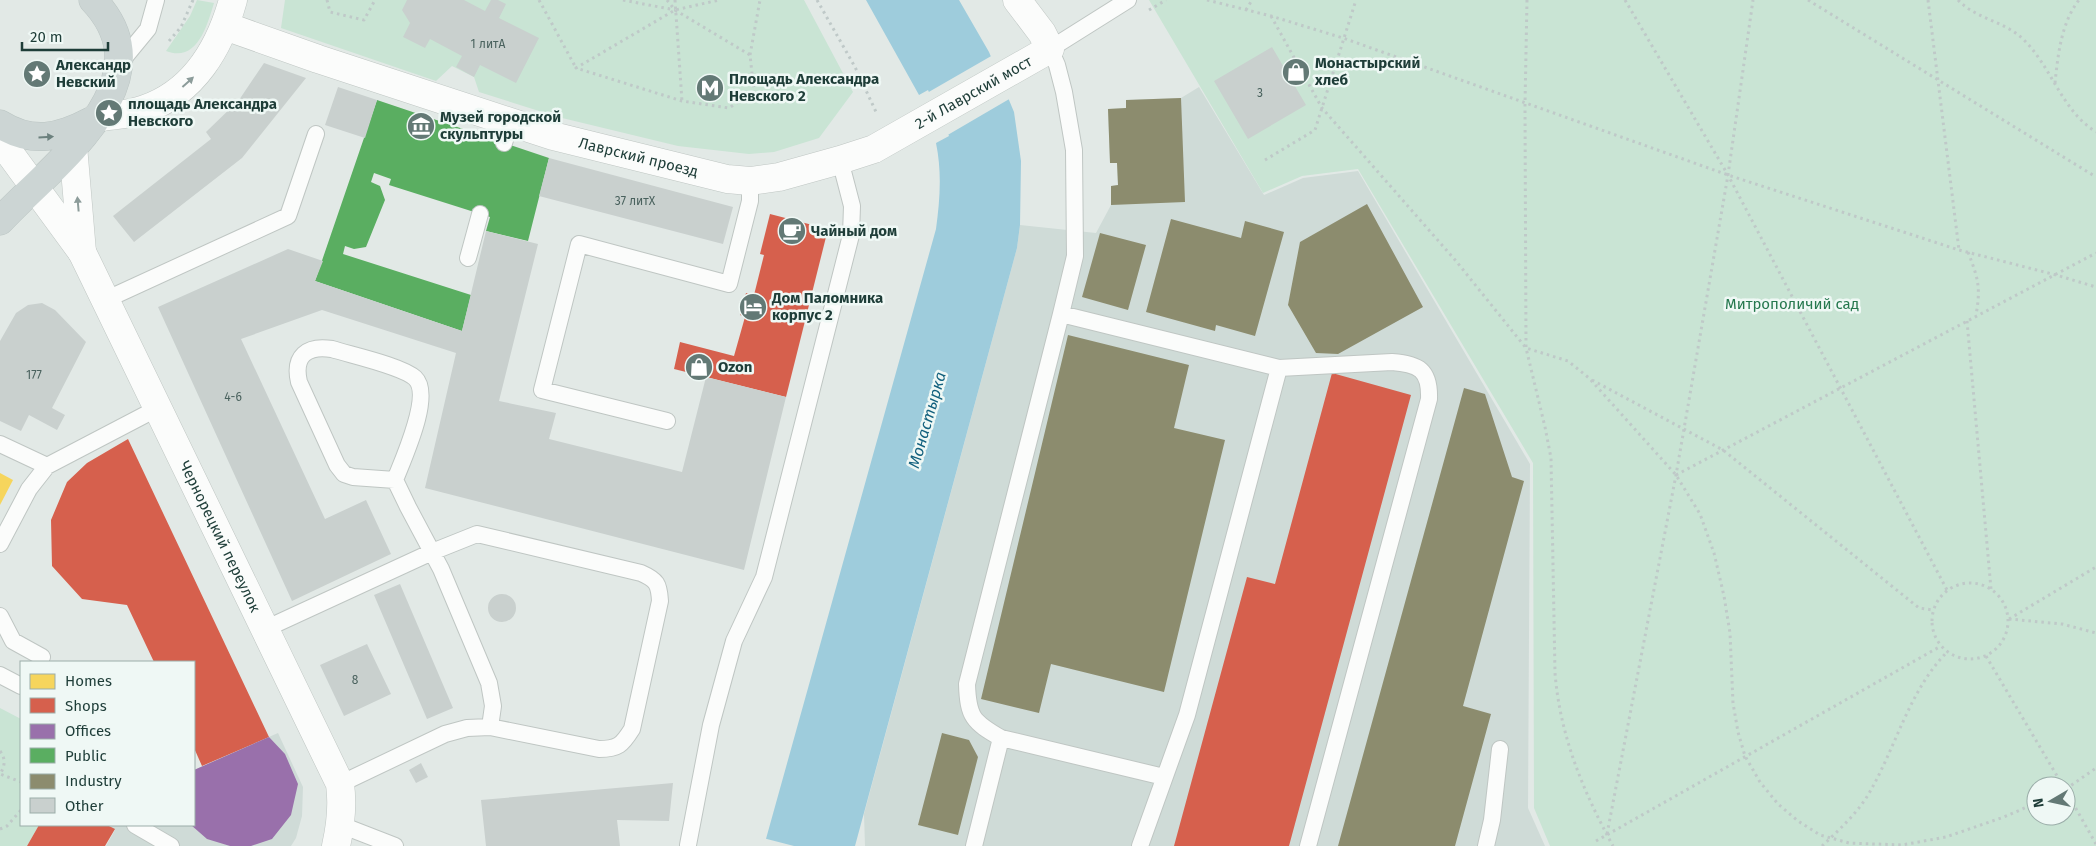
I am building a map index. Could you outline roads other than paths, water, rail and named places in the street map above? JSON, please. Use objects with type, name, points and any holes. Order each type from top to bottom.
[{"type":"main road","points":[[0,221],[74,146],[96,118],[118,78],[120,62],[115,32],[108,19],[93,0]]},
{"type":"main road","points":[[0,124],[24,135],[39,137],[69,132],[96,118]]},
{"type":"street","points":[[96,118],[144,110],[169,98],[192,78],[211,55],[226,26],[233,0]]},
{"type":"street","points":[[1018,0],[1042,34],[1044,52]]},
{"type":"street","name":"Лаврский проезд","points":[[226,26],[318,59],[508,133],[553,136],[727,179],[750,181],[779,177],[874,149],[909,130]]},
{"type":"street","name":"2-й Лаврский мост","points":[[909,130],[1044,52]]},
{"type":"street","name":"Чернорецкий переулок","points":[[0,140],[82,252],[158,408],[340,784],[343,803],[338,835]]},
{"type":"street","name":"Чернорецкий переулок","points":[[74,146],[82,252]]},
{"type":"lane","points":[[120,62],[148,29],[156,0]]},
{"type":"lane","points":[[1128,0],[1044,52],[1057,65],[1064,92],[1074,150],[1075,256],[967,684],[967,707],[981,726],[1002,738],[1164,777]]},
{"type":"lane","points":[[105,300],[288,216],[316,134]]},
{"type":"lane","points":[[690,846],[711,726],[734,641],[764,576],[851,235],[852,206],[840,160]]},
{"type":"lane","points":[[667,421],[542,390],[579,244],[729,284],[750,202],[750,181]]},
{"type":"lane","points":[[468,258],[480,214]]},
{"type":"lane","points":[[1061,314],[1278,368],[1392,362],[1410,364],[1422,371],[1429,383],[1429,399],[1308,846]]},
{"type":"lane","points":[[396,480],[353,477],[344,474],[337,465],[299,382],[297,371],[299,360],[307,353],[320,347],[332,348],[406,372],[416,379],[422,392],[420,408],[396,480],[432,552],[489,683],[493,706],[490,727]]},
{"type":"lane","points":[[1140,846],[1187,715],[1278,368]]},
{"type":"lane","points":[[0,544],[29,488],[47,466],[158,408]]},
{"type":"lane","points":[[0,444],[47,466]]},
{"type":"lane","points":[[265,629],[465,537],[477,534],[641,573],[653,578],[660,588],[660,601],[632,729],[624,742],[613,749],[599,749],[490,727],[467,728],[445,734],[340,784]]},
{"type":"lane","points":[[0,616],[13,641],[42,657]]},
{"type":"lane","points":[[0,675],[20,685]]},
{"type":"lane","points":[[974,846],[1002,738]]},
{"type":"lane","points":[[1486,846],[1492,820],[1500,749]]},
{"type":"lane","points":[[137,826],[171,846]]},
{"type":"lane","points":[[338,835],[395,846]]},
{"type":"water","name":"Монастырка","points":[[866,0],[959,0],[989,52],[1014,112],[1021,161],[1020,225],[1017,248],[855,846],[764,846],[936,229],[940,186],[936,143],[949,136],[928,90],[919,95]]},
{"type":"place","name":"Монастырский хлеб","points":[[1296,72]]},
{"type":"place","name":"Александр Невский","points":[[37,74]]},
{"type":"place","name":"Площадь Александра Невского 2","points":[[710,88]]},
{"type":"place","name":"площадь Александра Невского","points":[[109,113]]},
{"type":"place","name":"Музей городской скульптуры","points":[[421,126]]},
{"type":"place","name":"Чайный дом","points":[[792,231]]},
{"type":"place","name":"Дом Паломника корпус 2","points":[[753,307]]},
{"type":"place","name":"Ozon","points":[[699,367]]},
{"type":"park label","name":"Митрополичий сад","points":[[1792,304]]}]
